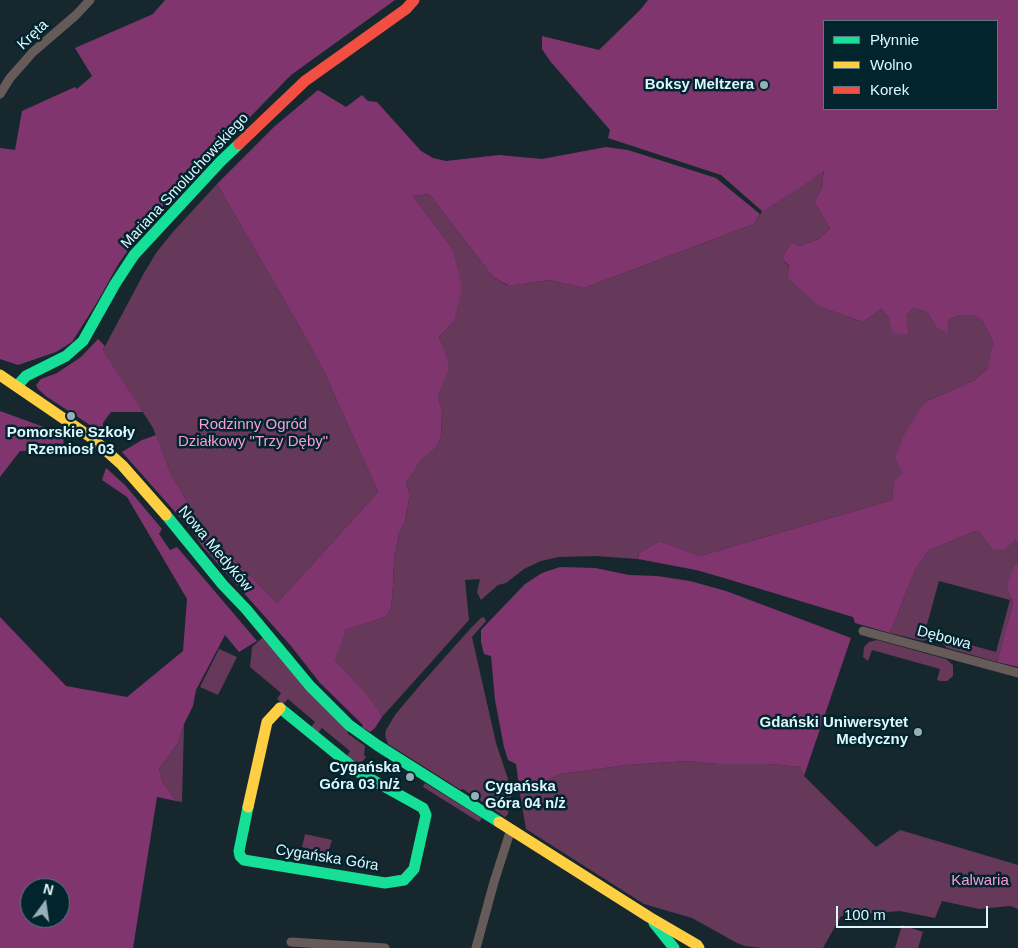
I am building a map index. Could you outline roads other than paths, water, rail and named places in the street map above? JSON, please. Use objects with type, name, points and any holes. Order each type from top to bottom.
[{"type":"street","name":"Kręta","points":[[0,94],[10,78],[33,52],[76,15],[90,0]]},
{"type":"street","name":"Mariana Smoluchowskiego","points":[[17,386],[26,376],[66,356],[84,341],[115,284],[134,255],[220,161],[305,80],[406,8],[414,0]]},
{"type":"street","points":[[0,375],[17,386]]},
{"type":"street","name":"Nowa Medyków","points":[[17,386],[92,438],[122,465],[310,686],[350,725],[377,745],[512,829]]},
{"type":"street","name":"Dębowa","points":[[863,630],[1018,673]]},
{"type":"street","name":"Cygańska Góra","points":[[280,708],[360,773],[423,808],[426,820],[414,869],[404,880],[385,883],[244,860],[240,856],[238,851],[264,729],[267,722],[280,708]]},
{"type":"street","points":[[476,948],[492,888],[512,829],[699,948]]},
{"type":"street","points":[[649,917],[674,948]]},
{"type":"street","points":[[291,942],[385,948]]},
{"type":"place","name":"Boksy Meltzera","points":[[764,85]]},
{"type":"place","name":"Pomorskie Szkoły Rzemiosł 03","points":[[71,416]]},
{"type":"place","name":"Gdański Uniwersytet Medyczny","points":[[918,732]]},
{"type":"place","name":"Cygańska Góra 03 n/ż","points":[[410,777]]},
{"type":"place","name":"Cygańska Góra 04 n/ż","points":[[475,796]]},
{"type":"park label","name":"Rodzinny Ogród Działkowy \"Trzy Dęby\"","points":[[253,434]]},
{"type":"park label","name":"Kalwaria","points":[[980,881]]}]
